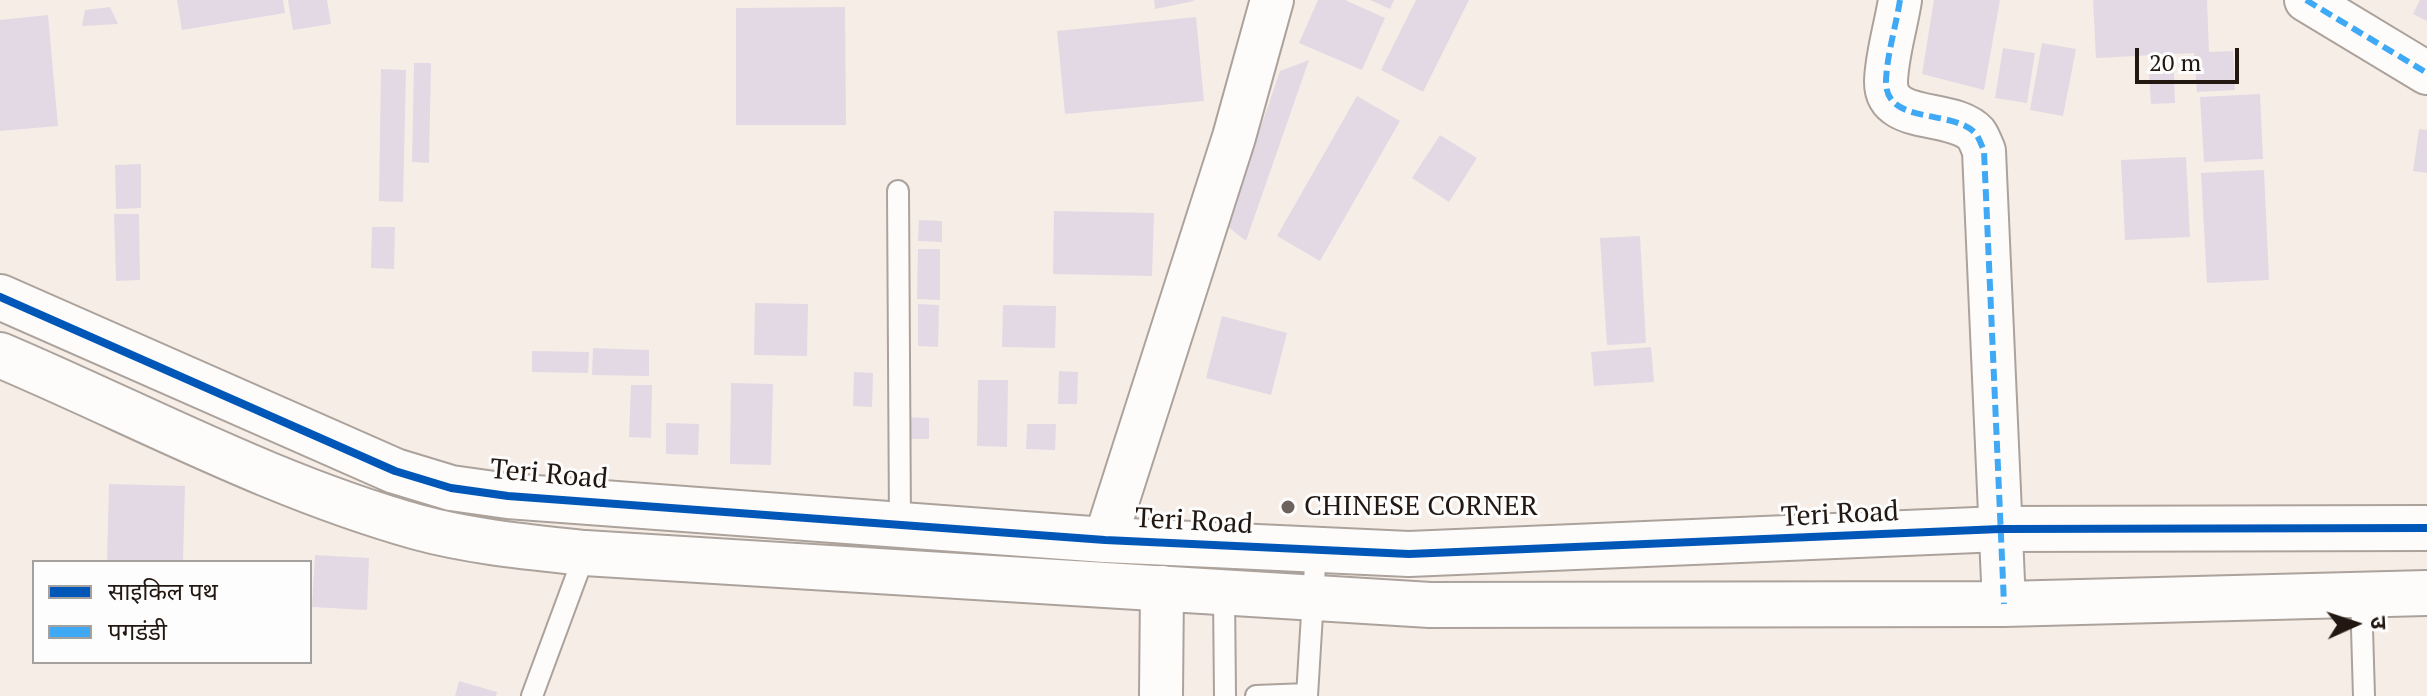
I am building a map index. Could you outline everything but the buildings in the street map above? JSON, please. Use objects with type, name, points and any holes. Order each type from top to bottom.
[{"type":"street","points":[[1105,540],[1234,137],[1272,0]]},
{"type":"street","points":[[1900,0],[1886,82],[1889,98],[1899,107],[1963,124],[1976,134],[1984,151],[2004,604]]},
{"type":"street","points":[[2306,0],[2427,73]]},
{"type":"street","name":"Teri Road","points":[[0,297],[395,471],[451,488],[508,496],[1105,540],[1409,554],[2000,529],[2427,528]]},
{"type":"street","points":[[0,355],[313,494],[418,527],[462,537],[585,553],[1162,587],[1312,599],[1574,607],[2004,604],[2427,593]]},
{"type":"street","points":[[1002,579],[1003,531]]},
{"type":"street","points":[[1161,696],[1162,587]]},
{"type":"lane","points":[[898,191],[900,524]]},
{"type":"lane","points":[[1256,696],[1307,695],[1316,549]]},
{"type":"lane","points":[[532,696],[585,553]]},
{"type":"lane","points":[[1224,593],[1225,696]]},
{"type":"lane","points":[[2361,595],[2364,696]]},
{"type":"marked path","points":[[1900,0],[1887,71],[1889,95],[1896,105],[1908,111],[1965,126],[1976,134],[1984,151],[2004,604]]},
{"type":"marked path","points":[[2306,0],[2427,73]]},
{"type":"cycle path","points":[[0,297],[395,471],[451,488],[508,496],[1105,540],[1409,554],[2000,529],[2427,528]]},
{"type":"place","name":"CHINESE CORNER","points":[[1288,507]]}]
